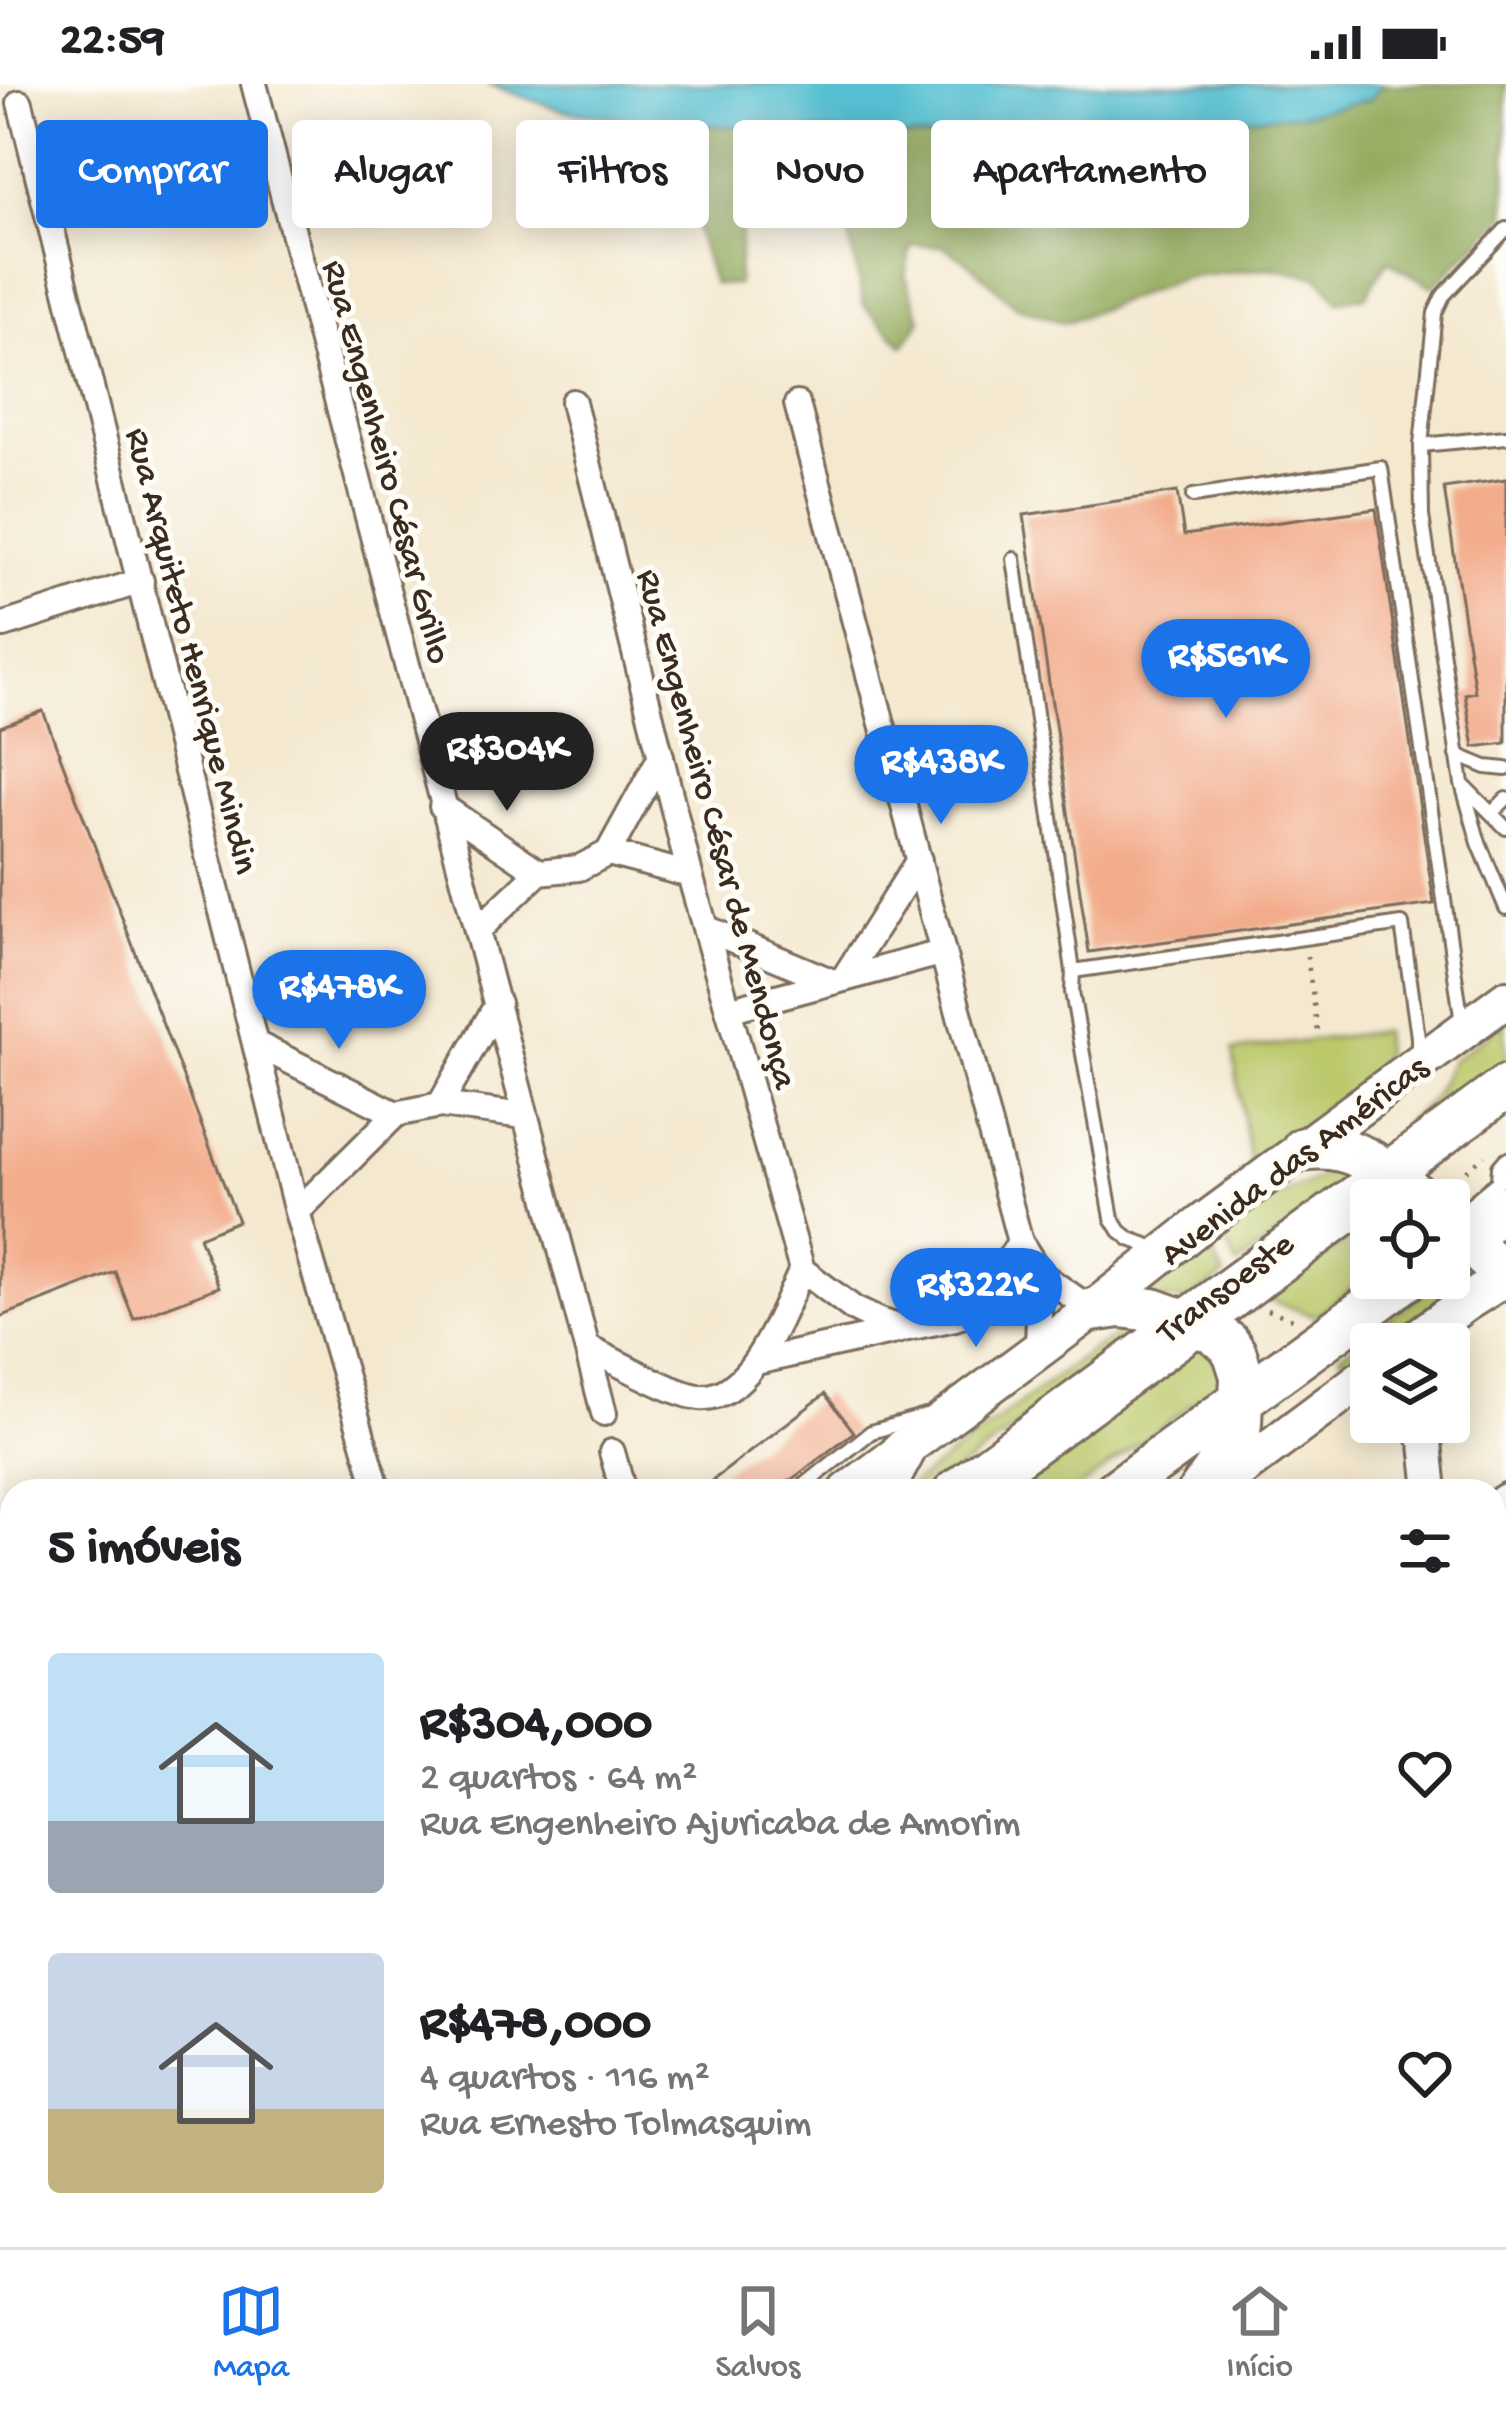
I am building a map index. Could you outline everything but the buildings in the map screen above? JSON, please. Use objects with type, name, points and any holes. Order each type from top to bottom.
[{"type":"highway","name":"Avenida das Américas","points":[[1442,1179],[1506,1087]]},
{"type":"highway","points":[[1304,1149],[1341,1147],[1388,1179]]},
{"type":"highway","name":"Avenida das Américas","points":[[1470,1195],[1503,1188]]},
{"type":"highway","name":"Avenida das Américas","points":[[974,1479],[1200,1326],[1350,1245]]},
{"type":"highway","points":[[1470,1246],[1506,1277]]},
{"type":"highway","points":[[1130,1479],[1241,1382],[1374,1299]]},
{"type":"highway","points":[[1092,1310],[1120,1306],[1154,1310],[1200,1326],[1228,1343],[1241,1382],[1236,1441],[1209,1479]]},
{"type":"highway","points":[[888,1479],[904,1450]]},
{"type":"main road","name":"Avenida das Américas","points":[[864,1479],[1506,999]]},
{"type":"main road","points":[[1439,1323],[1506,1277]]},
{"type":"main road","points":[[1229,1479],[1350,1392]]},
{"type":"street","name":"Rua Engenheiro César Grillo","points":[[254,84],[604,1413]]},
{"type":"street","name":"Rua Arquiteto Henrique Mindin","points":[[20,104],[297,1212],[375,1479]]},
{"type":"street","name":"Rua Engenheiro César de Mendonça","points":[[573,402],[690,875],[802,1270]]},
{"type":"street","points":[[797,404],[1020,1243],[1040,1274],[1092,1310]]},
{"type":"street","points":[[4,625],[141,581]]},
{"type":"street","points":[[478,930],[539,872],[579,868],[608,853],[661,756]]},
{"type":"street","points":[[442,806],[539,872]]},
{"type":"street","points":[[608,853],[690,875]]},
{"type":"street","points":[[839,980],[919,860]]},
{"type":"street","points":[[705,928],[839,980]]},
{"type":"street","points":[[728,1010],[941,953]]},
{"type":"street","points":[[440,1105],[497,1003]]},
{"type":"street","points":[[256,1044],[396,1114]]},
{"type":"street","points":[[297,1212],[396,1114],[440,1105],[524,1116]]},
{"type":"street","points":[[756,1363],[968,1313],[988,1294],[1020,1243]]},
{"type":"street","points":[[587,1348],[683,1393],[704,1398],[725,1393],[756,1363],[802,1270],[854,1309],[903,1329]]},
{"type":"street","points":[[1038,1349],[1040,1274]]},
{"type":"street","points":[[1426,1443],[1430,1479]]},
{"type":"street","points":[[612,1452],[620,1479]]},
{"type":"lane","points":[[1506,229],[1443,296],[1435,313],[1421,445],[1422,516],[1462,784],[1478,843],[1506,908]]},
{"type":"lane","points":[[1421,445],[1506,437]]},
{"type":"lane","points":[[1193,496],[1381,468],[1463,1030]]},
{"type":"lane","points":[[1014,559],[1072,992],[1112,1218],[1130,1239],[1167,1251]]},
{"type":"lane","points":[[1457,755],[1506,769]]},
{"type":"lane","points":[[1462,784],[1506,828]]},
{"type":"lane","points":[[1492,813],[1506,799]]},
{"type":"lane","points":[[1072,971],[1402,924],[1418,1037],[1417,1064]]},
{"type":"lane","points":[[1503,1188],[1499,1167],[1506,1160]]},
{"type":"lane","name":"Transoeste","points":[[1009,1479],[1200,1326]]},
{"type":"lane","points":[[812,1479],[871,1432],[962,1406]]},
{"type":"path","points":[[1304,938],[1319,1039]]},
{"type":"path","points":[[1456,1179],[1496,1146]]},
{"type":"path","points":[[1258,1306],[1301,1322]]},
{"type":"green space","points":[[1382,84],[1506,84],[1506,216],[1433,287],[1387,260],[1366,296],[1339,301],[1318,276],[1269,268],[1183,278],[1064,323],[1016,306],[943,246],[911,245],[905,275],[921,320],[904,346],[864,306],[848,228],[907,228],[907,137],[931,138],[931,228],[1249,228],[1249,120],[1206,120],[1370,100]]},
{"type":"green space","points":[[709,126],[733,127],[733,228],[742,228],[737,285],[713,284],[697,232],[697,228],[709,228]]},
{"type":"green space","points":[[1505,1022],[1506,1066],[1413,1136],[1405,1122],[1431,1101],[1452,1060]]},
{"type":"green space","points":[[1382,1031],[1384,1054],[1370,1077],[1250,1167],[1233,1051]]},
{"type":"green space","points":[[1353,1163],[1364,1173],[1237,1265],[1223,1237],[1272,1199]]},
{"type":"green space","points":[[1350,1236],[1350,1290],[1315,1316],[1268,1300]]},
{"type":"green space","points":[[1209,1246],[1224,1276],[1188,1301],[1143,1298]]},
{"type":"green space","points":[[1414,1299],[1448,1299],[1416,1323],[1382,1323]]},
{"type":"green space","points":[[1128,1329],[1146,1332],[946,1479],[919,1479],[1093,1349]]},
{"type":"green space","points":[[1197,1344],[1207,1347],[1230,1376],[1091,1479],[1014,1479]]},
{"type":"green space","points":[[1350,1347],[1350,1366],[1340,1355]]},
{"type":"water","points":[[487,84],[1382,84],[1370,100],[1302,114],[1216,120],[931,120],[931,138],[907,137],[907,120],[733,120],[733,127],[709,126],[709,120],[630,120],[560,110]]}]
